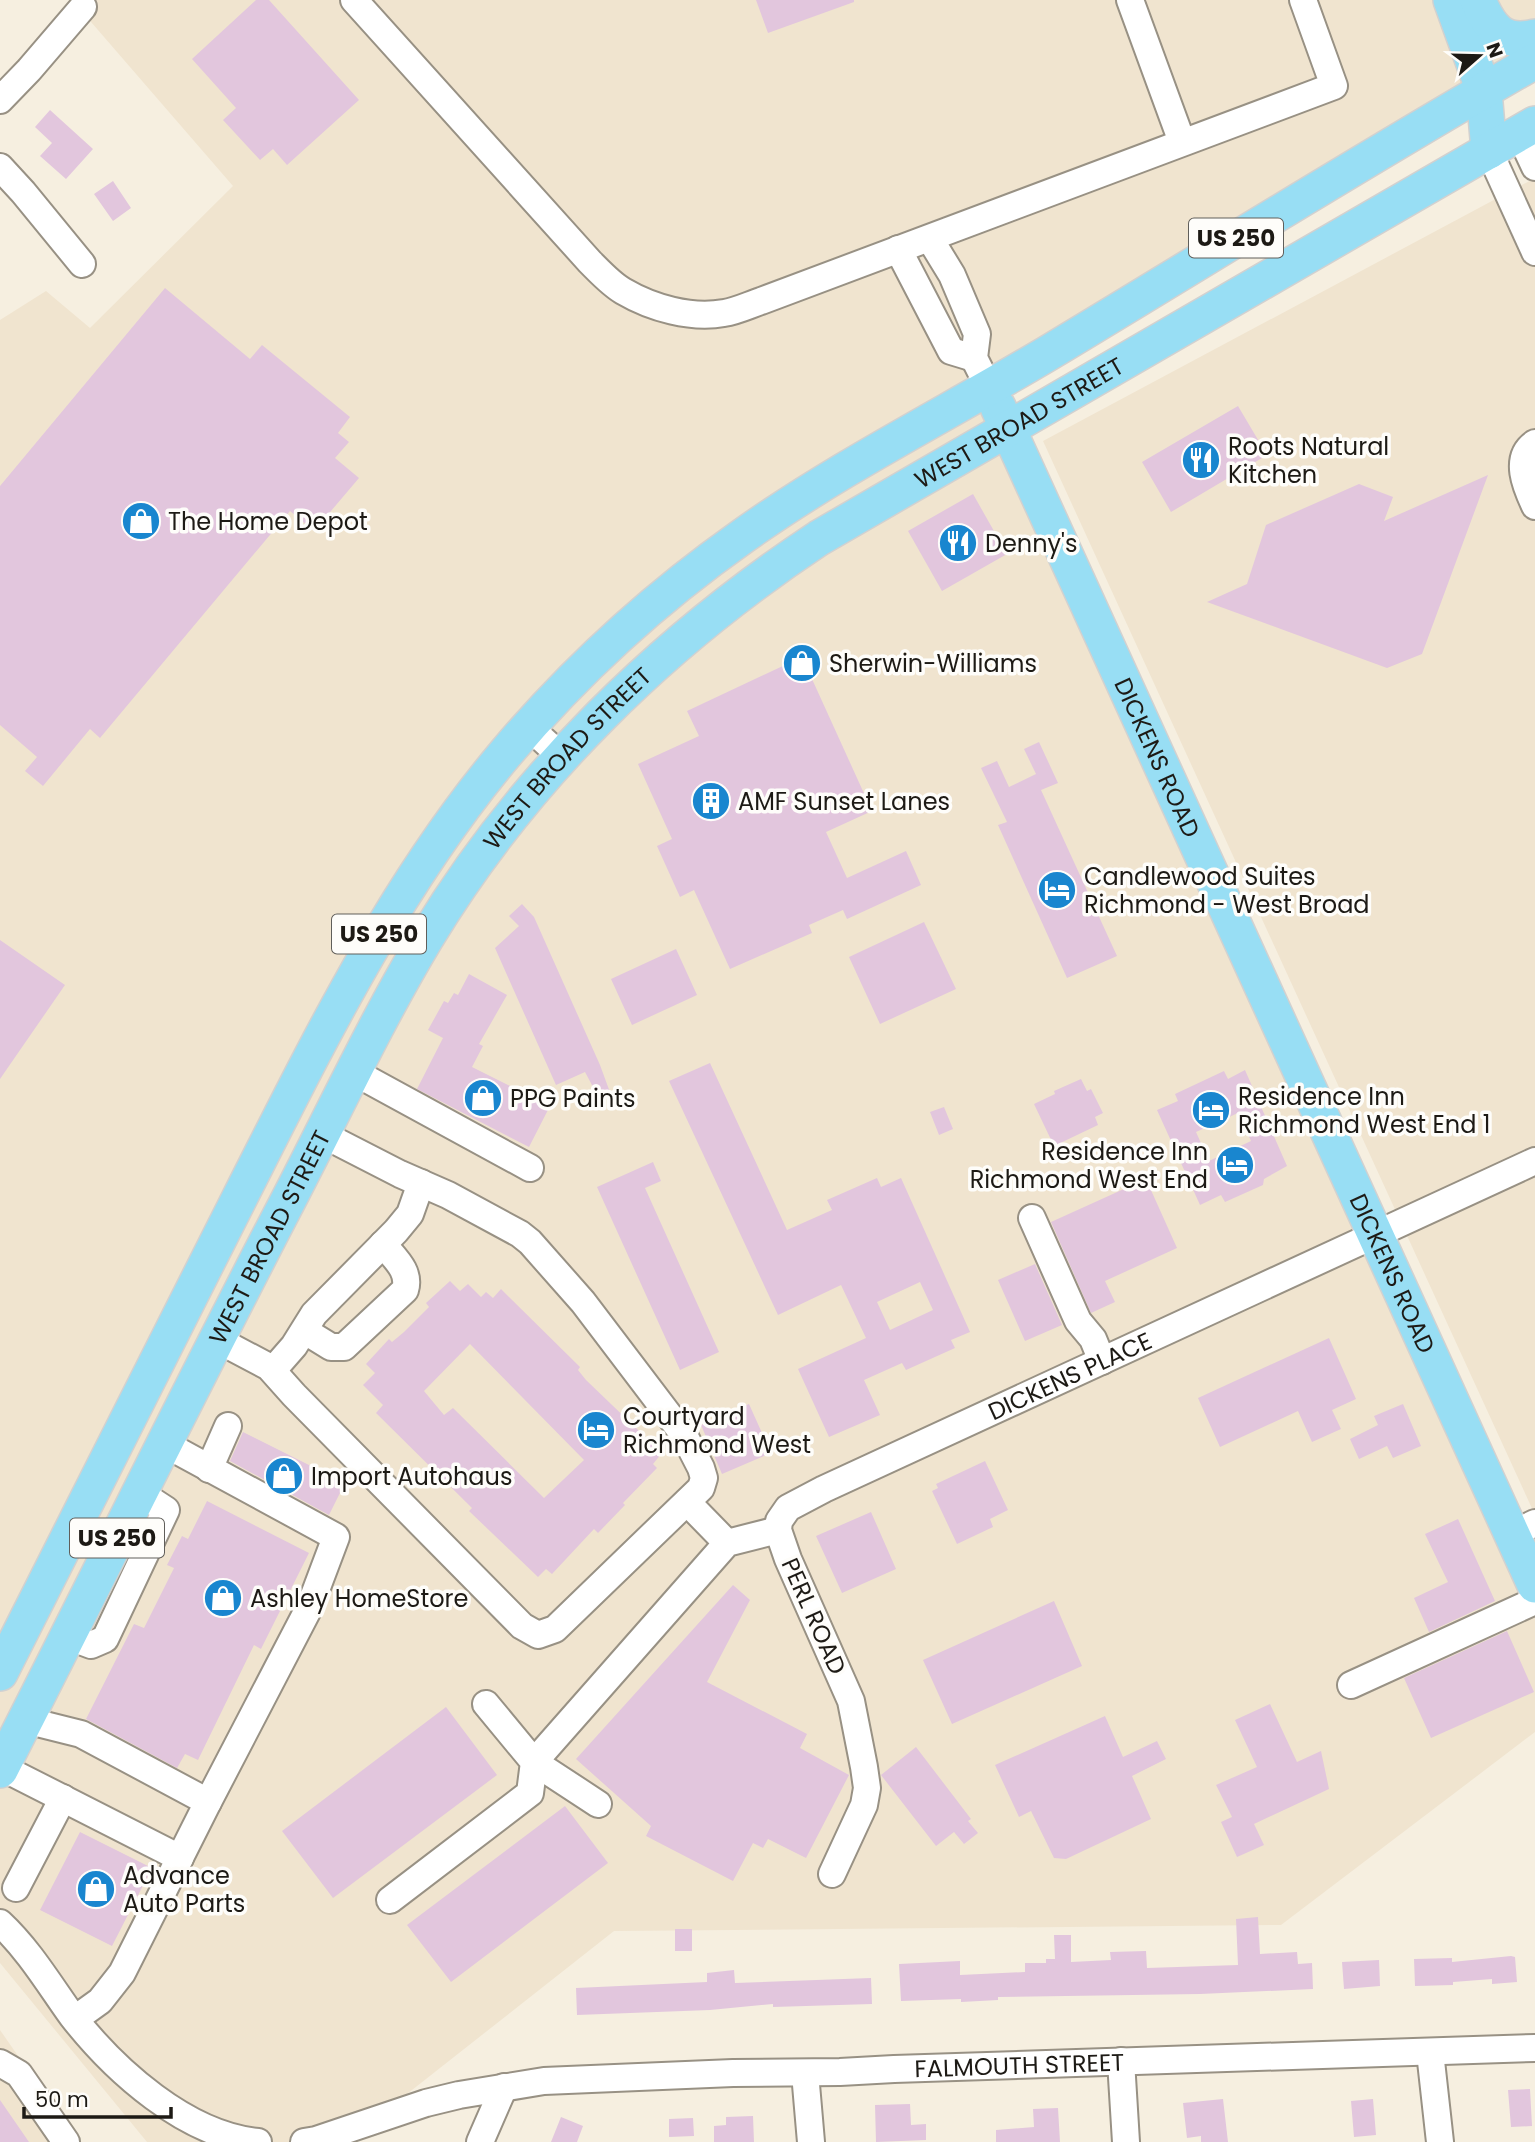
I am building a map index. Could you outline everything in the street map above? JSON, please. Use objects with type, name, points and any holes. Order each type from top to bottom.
[{"type":"main road","points":[[1451,0],[1484,91],[1489,150]]},
{"type":"main road","points":[[1478,0],[1490,24],[1503,35],[1516,39],[1535,37]]},
{"type":"main road","name":"WEST BROAD STREET","points":[[0,1673],[363,960],[450,824],[529,727],[622,634],[686,579],[742,536],[835,476],[981,373],[1151,291],[1305,195],[1535,61]]},
{"type":"main road","points":[[1484,91],[1527,129]]},
{"type":"main road","name":"WEST BROAD STREET","points":[[1,1768],[392,997],[434,926],[510,819],[602,714],[704,621],[761,578],[830,532],[1527,129]]},
{"type":"main road","name":"DICKENS ROAD","points":[[981,373],[1377,1236],[1523,1528],[1535,1584]]},
{"type":"main road","points":[[283,1114],[322,1134]]},
{"type":"street","points":[[354,0],[590,262],[621,290],[649,304],[677,312],[699,314],[724,313],[930,239],[1334,86],[1303,0]]},
{"type":"street","points":[[1130,0],[1182,142]]},
{"type":"street","points":[[0,100],[29,70],[76,6]]},
{"type":"street","points":[[1527,129],[1535,167]]},
{"type":"street","points":[[1489,150],[1535,251]]},
{"type":"street","points":[[0,167],[82,264]]},
{"type":"street","points":[[930,239],[952,275],[977,334],[981,373]]},
{"type":"street","points":[[898,250],[951,351],[981,373]]},
{"type":"street","points":[[1535,443],[1526,454],[1522,471],[1535,506]]},
{"type":"street","points":[[529,727],[562,757]]},
{"type":"street","points":[[354,1072],[530,1168]]},
{"type":"street","points":[[218,1340],[273,1370],[294,1395],[523,1626],[538,1635],[555,1629],[701,1488],[704,1478],[684,1435],[583,1302],[540,1252],[520,1234],[322,1134]]},
{"type":"street","name":"DICKENS PLACE","points":[[778,1530],[782,1515],[799,1500],[1535,1161]]},
{"type":"street","points":[[273,1370],[305,1331],[314,1314],[410,1214],[421,1183]]},
{"type":"street","points":[[1032,1218],[1079,1321],[1093,1339],[1102,1361]]},
{"type":"street","points":[[305,1331],[331,1347],[344,1347],[405,1290],[407,1282],[403,1269],[383,1244]]},
{"type":"street","points":[[209,1469],[228,1426]]},
{"type":"street","points":[[75,2019],[100,2001],[122,1973],[310,1606],[336,1537],[164,1444]]},
{"type":"street","points":[[687,1502],[727,1543]]},
{"type":"street","points":[[390,1900],[530,1793],[534,1762],[727,1543],[778,1530]]},
{"type":"street","name":"PERL ROAD","points":[[778,1530],[851,1701],[867,1788],[864,1805],[832,1874]]},
{"type":"street","points":[[1351,1685],[1535,1601]]},
{"type":"street","points":[[486,1704],[534,1762],[598,1804]]},
{"type":"street","points":[[25,1720],[81,1734],[208,1802]]},
{"type":"street","points":[[1,1768],[180,1857]]},
{"type":"street","points":[[16,1888],[63,1798]]},
{"type":"street","points":[[0,1923],[23,1948],[75,2019],[113,2060],[152,2095],[194,2121],[219,2132],[258,2142]]},
{"type":"street","name":"FALMOUTH STREET","points":[[304,2142],[426,2103],[504,2087],[558,2080],[1535,2048]]},
{"type":"street","points":[[1430,2052],[1440,2142]]},
{"type":"street","points":[[1121,2061],[1126,2142]]},
{"type":"street","points":[[0,2063],[19,2074],[66,2142]]},
{"type":"street","points":[[805,2073],[811,2142]]},
{"type":"street","points":[[480,2142],[504,2087]]},
{"type":"shaded area","points":[[72,0],[1535,0],[1535,62],[980,391],[1535,1587],[1535,1732],[1281,1925],[614,1931],[346,2142],[147,2142],[0,1963],[0,320],[46,291],[90,328],[233,186]]},
{"type":"shaded area","points":[[1535,178],[1535,1515],[1043,441]]},
{"type":"shaded area","points":[[0,2030],[78,2142],[0,2142]]},
{"type":"building","points":[[256,0],[269,0],[359,100],[287,165],[273,149],[260,160],[223,120],[236,108],[192,59]]},
{"type":"building","points":[[756,0],[854,0],[854,2],[768,33]]},
{"type":"building","points":[[50,110],[93,149],[66,179],[40,156],[52,143],[35,127]]},
{"type":"building","points":[[113,181],[131,208],[113,221],[94,194]]},
{"type":"building","name":"The Home Depot","points":[[165,288],[250,359],[262,345],[350,417],[338,433],[349,442],[335,458],[359,478],[314,531],[290,511],[100,738],[90,729],[43,786],[25,771],[37,757],[0,725],[0,486]]},
{"type":"building","points":[[1238,406],[1267,455],[1171,512],[1142,462]]},
{"type":"building","points":[[1488,475],[1422,654],[1387,668],[1207,602],[1247,584],[1266,525],[1359,484],[1393,497],[1384,521]]},
{"type":"building","name":"Denny's","points":[[973,494],[1007,554],[942,591],[908,531]]},
{"type":"building","points":[[802,657],[872,811],[826,832],[847,878],[906,851],[921,885],[847,919],[843,910],[809,925],[812,933],[730,969],[694,890],[680,897],[657,846],[672,839],[638,764],[699,736],[687,711]]},
{"type":"building","name":"Candlewood Suites Richmond - West Broad","points":[[1039,742],[1058,783],[1041,790],[1117,956],[1067,978],[998,825],[1007,822],[981,768],[997,761],[1009,787],[1036,774],[1024,749]]},
{"type":"building","points":[[522,904],[534,917],[600,1065],[611,1095],[600,1100],[585,1072],[556,1085],[495,948],[519,926],[509,916]]},
{"type":"building","points":[[924,922],[956,989],[880,1024],[849,957]]},
{"type":"building","points":[[0,940],[65,985],[0,1079]]},
{"type":"building","points":[[676,949],[697,995],[632,1025],[611,979]]},
{"type":"building","name":"PPG Paints","points":[[469,974],[507,995],[479,1044],[483,1046],[472,1067],[550,1106],[529,1147],[417,1089],[443,1038],[428,1030],[444,1001],[448,1003],[454,993],[458,995]]},
{"type":"building","points":[[710,1063],[787,1230],[832,1210],[827,1200],[877,1178],[881,1187],[901,1178],[970,1332],[951,1340],[955,1348],[906,1370],[902,1363],[864,1380],[880,1415],[829,1437],[798,1369],[866,1338],[841,1285],[778,1315],[669,1081]],"holes":[[[920,1282],[933,1310],[890,1330],[877,1302]]]},
{"type":"building","points":[[1245,1070],[1287,1166],[1264,1179],[1263,1185],[1225,1202],[1221,1195],[1200,1205],[1157,1110],[1178,1101],[1175,1094],[1224,1071],[1228,1079]],"holes":[[[1238,1113],[1251,1141],[1209,1161],[1196,1132]]]},
{"type":"building","points":[[1081,1079],[1087,1091],[1091,1089],[1103,1113],[1095,1117],[1098,1125],[1054,1146],[1034,1104]]},
{"type":"building","points":[[944,1107],[953,1129],[939,1135],[930,1112]]},
{"type":"building","points":[[653,1162],[661,1181],[645,1188],[719,1352],[680,1370],[597,1187]]},
{"type":"building","points":[[1146,1179],[1177,1248],[1105,1281],[1115,1302],[1091,1313],[1051,1222]]},
{"type":"building","points":[[1035,1264],[1062,1325],[1025,1341],[998,1280]]},
{"type":"building","name":"Courtyard Richmond West","points":[[450,1281],[460,1291],[468,1284],[481,1297],[486,1292],[493,1298],[501,1289],[580,1367],[578,1370],[586,1380],[662,1453],[653,1464],[657,1468],[623,1503],[625,1505],[598,1533],[594,1529],[552,1574],[546,1569],[538,1577],[469,1511],[472,1508],[376,1413],[383,1405],[363,1385],[375,1373],[366,1364],[389,1339],[392,1342],[429,1307],[426,1303]],"holes":[[[470,1344],[584,1460],[544,1498],[453,1408],[444,1415],[424,1391]]]},
{"type":"building","points":[[1329,1338],[1356,1399],[1332,1410],[1341,1429],[1312,1442],[1298,1411],[1220,1447],[1198,1398]]},
{"type":"building","points":[[749,1404],[771,1453],[722,1474],[701,1425]]},
{"type":"building","points":[[1403,1404],[1421,1446],[1393,1458],[1387,1446],[1359,1459],[1350,1439],[1378,1425],[1374,1416]]},
{"type":"building","name":"Import Autohaus","points":[[243,1432],[345,1483],[329,1515],[230,1461]]},
{"type":"building","points":[[985,1461],[1008,1510],[990,1519],[993,1527],[957,1544],[932,1491],[938,1488],[936,1484]]},
{"type":"building","points":[[207,1501],[309,1553],[261,1649],[254,1645],[198,1760],[185,1754],[177,1768],[86,1719],[134,1624],[144,1628],[174,1568],[167,1565],[182,1536],[188,1539]]},
{"type":"building","points":[[871,1512],[896,1569],[842,1593],[816,1536]]},
{"type":"building","points":[[1458,1519],[1495,1601],[1429,1632],[1414,1598],[1448,1582],[1425,1534]]},
{"type":"building","points":[[733,1585],[750,1600],[707,1682],[807,1734],[800,1748],[849,1775],[806,1858],[768,1839],[763,1848],[753,1843],[733,1881],[646,1836],[651,1826],[576,1759]]},
{"type":"building","points":[[1054,1601],[1082,1666],[952,1724],[923,1660]]},
{"type":"building","points":[[1507,1631],[1534,1692],[1431,1738],[1404,1678]]},
{"type":"building","points":[[1270,1704],[1297,1762],[1321,1751],[1329,1789],[1254,1824],[1264,1845],[1237,1857],[1221,1822],[1232,1817],[1216,1785],[1257,1767],[1235,1720]]},
{"type":"building","points":[[446,1707],[497,1775],[333,1898],[282,1831]]},
{"type":"building","points":[[1105,1716],[1123,1757],[1157,1741],[1166,1759],[1132,1776],[1151,1819],[1066,1859],[1054,1858],[1031,1811],[1019,1817],[995,1765]]},
{"type":"building","points":[[916,1747],[971,1819],[968,1821],[978,1833],[964,1844],[954,1832],[936,1846],[881,1775]]},
{"type":"building","points":[[565,1806],[608,1863],[451,1982],[407,1925]]},
{"type":"building","name":"Advance Auto Parts","points":[[80,1832],[152,1868],[112,1946],[40,1910]]},
{"type":"building","points":[[1258,1917],[1260,1954],[1297,1952],[1298,1964],[1312,1963],[1313,1989],[1200,1994],[998,1997],[998,2000],[961,2002],[961,1999],[901,2001],[899,1964],[960,1961],[960,1975],[1025,1972],[1025,1963],[1046,1963],[1046,1959],[1055,1959],[1054,1935],[1071,1935],[1071,1962],[1111,1960],[1110,1952],[1146,1951],[1147,1968],[1238,1965],[1236,1919]]},
{"type":"building","points":[[675,1929],[692,1929],[692,1951],[675,1951]]},
{"type":"building","points":[[1515,1957],[1517,1982],[1492,1984],[1492,1979],[1453,1982],[1453,1985],[1415,1986],[1414,1959],[1452,1958],[1452,1962]]},
{"type":"building","points":[[1379,1960],[1380,1986],[1344,1989],[1342,1962]]},
{"type":"building","points":[[734,1970],[735,1983],[871,1978],[872,2004],[773,2007],[773,2004],[710,2010],[577,2015],[576,1988],[707,1982],[707,1973]]},
{"type":"building","points":[[1530,2089],[1532,2126],[1511,2127],[1508,2090]]},
{"type":"building","points":[[1223,2099],[1228,2142],[1201,2142],[1201,2136],[1187,2138],[1183,2103]]},
{"type":"building","points":[[1373,2099],[1376,2135],[1354,2137],[1351,2101]]},
{"type":"building","points":[[0,2100],[29,2142],[0,2142]]},
{"type":"building","points":[[910,2104],[911,2125],[926,2124],[926,2140],[876,2142],[875,2105]]},
{"type":"building","points":[[1058,2108],[1060,2142],[996,2142],[996,2130],[1034,2127],[1033,2109]]},
{"type":"building","points":[[753,2116],[754,2142],[714,2142],[714,2126],[726,2125],[726,2117]]},
{"type":"building","points":[[561,2117],[583,2126],[577,2142],[551,2142]]},
{"type":"building","points":[[693,2118],[694,2136],[669,2137],[669,2119]]},
{"type":"place","name":"Roots Natural Kitchen","points":[[1201,460]]},
{"type":"place","name":"The Home Depot","points":[[141,521]]},
{"type":"place","name":"Denny's","points":[[958,543]]},
{"type":"place","name":"Sherwin-Williams","points":[[802,663]]},
{"type":"place","name":"AMF Sunset Lanes","points":[[711,801]]},
{"type":"place","name":"Candlewood Suites Richmond - West Broad","points":[[1057,890]]},
{"type":"place","name":"PPG Paints","points":[[483,1098]]},
{"type":"place","name":"Residence Inn Richmond West End 1","points":[[1211,1110]]},
{"type":"place","name":"Residence Inn Richmond West End","points":[[1235,1165]]},
{"type":"place","name":"Courtyard Richmond West","points":[[596,1430]]},
{"type":"place","name":"Import Autohaus","points":[[284,1476]]},
{"type":"place","name":"Ashley HomeStore","points":[[223,1598]]},
{"type":"place","name":"Advance Auto Parts","points":[[96,1889]]}]
